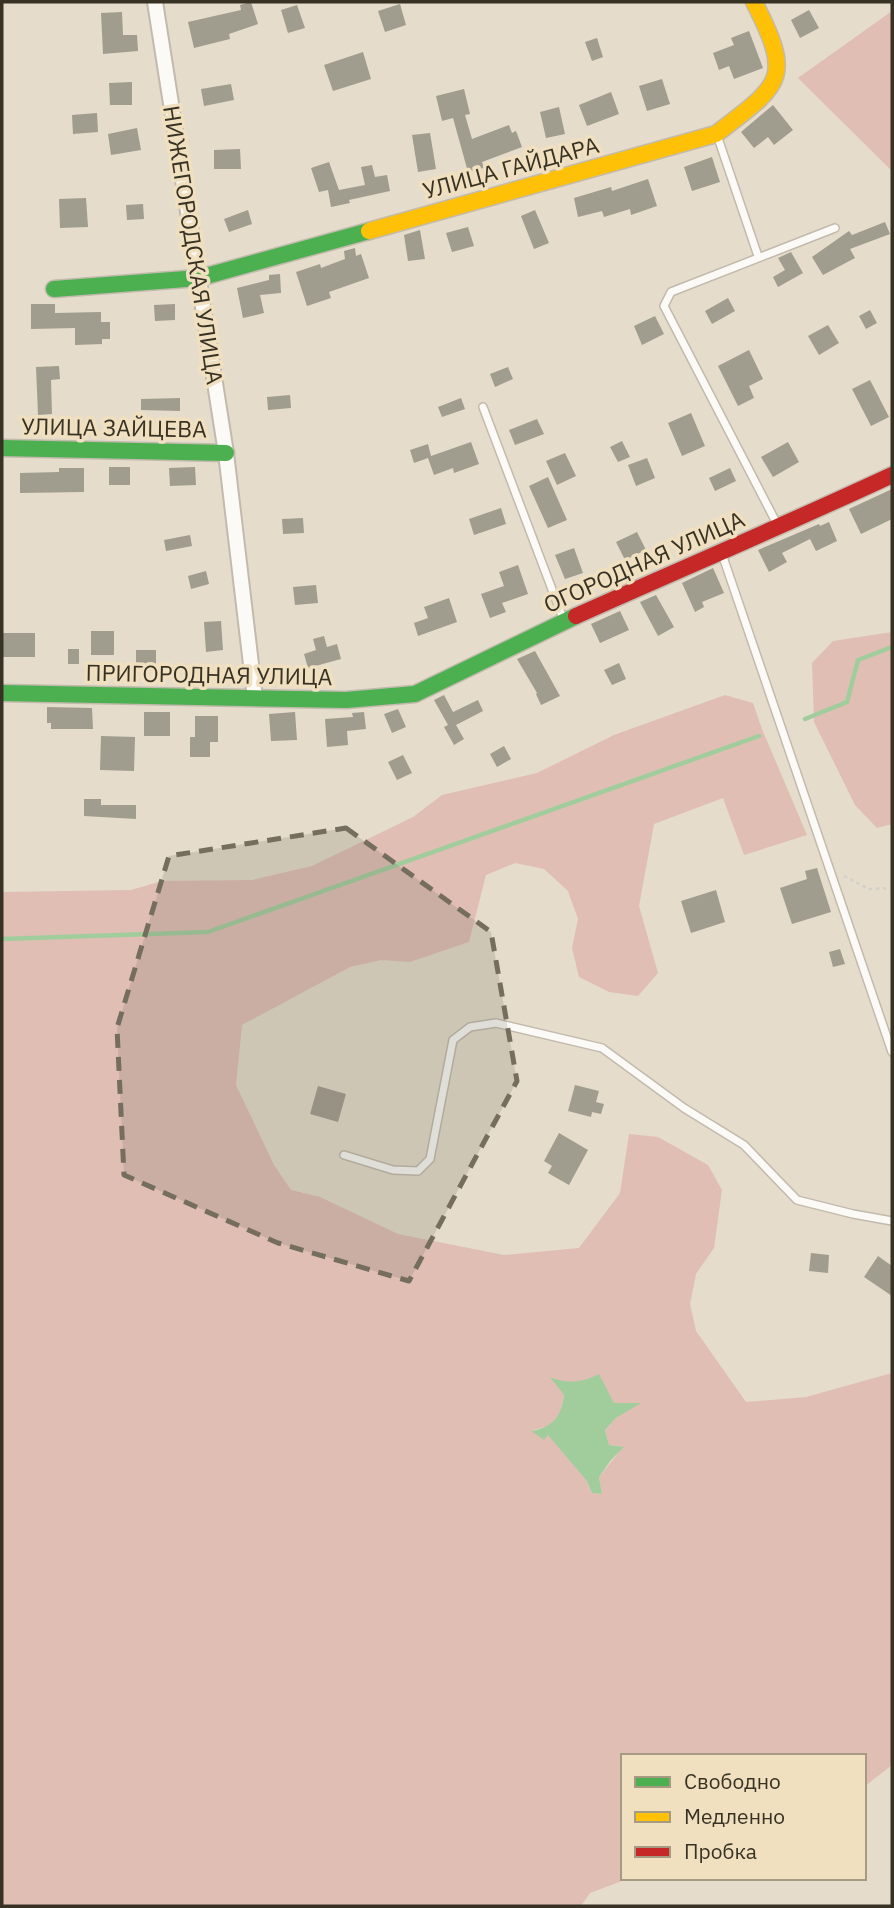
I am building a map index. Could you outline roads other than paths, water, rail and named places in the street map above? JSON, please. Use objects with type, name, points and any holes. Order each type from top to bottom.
[{"type":"street","name":"НИЖЕГОРОДСКАЯ УЛИЦА","points":[[155,2],[226,453],[255,698]]},
{"type":"street","name":"УЛИЦА ГАЙДАРА","points":[[54,289],[199,278],[716,134],[771,88],[779,66],[772,39],[754,2]]},
{"type":"street","name":"УЛИЦА ЗАЙЦЕВА","points":[[2,448],[226,453]]},
{"type":"street","name":"ОГОРОДНАЯ УЛИЦА","points":[[415,694],[564,622],[892,475]]},
{"type":"street","name":"ПРИГОРОДНАЯ УЛИЦА","points":[[2,693],[346,701],[415,694]]},
{"type":"lane","points":[[716,134],[758,256]]},
{"type":"lane","points":[[778,528],[664,306],[671,292],[835,228]]},
{"type":"lane","points":[[482,407],[564,622]]},
{"type":"lane","points":[[720,551],[892,1052]]},
{"type":"lane","points":[[344,1155],[393,1170],[418,1171],[430,1159],[453,1040],[470,1027],[496,1023],[602,1048],[684,1108],[744,1146],[797,1200],[853,1214],[892,1220]]},
{"type":"waterway","points":[[805,719],[847,702],[858,660],[892,647]]},
{"type":"waterway","points":[[2,939],[208,932],[759,736]]}]
